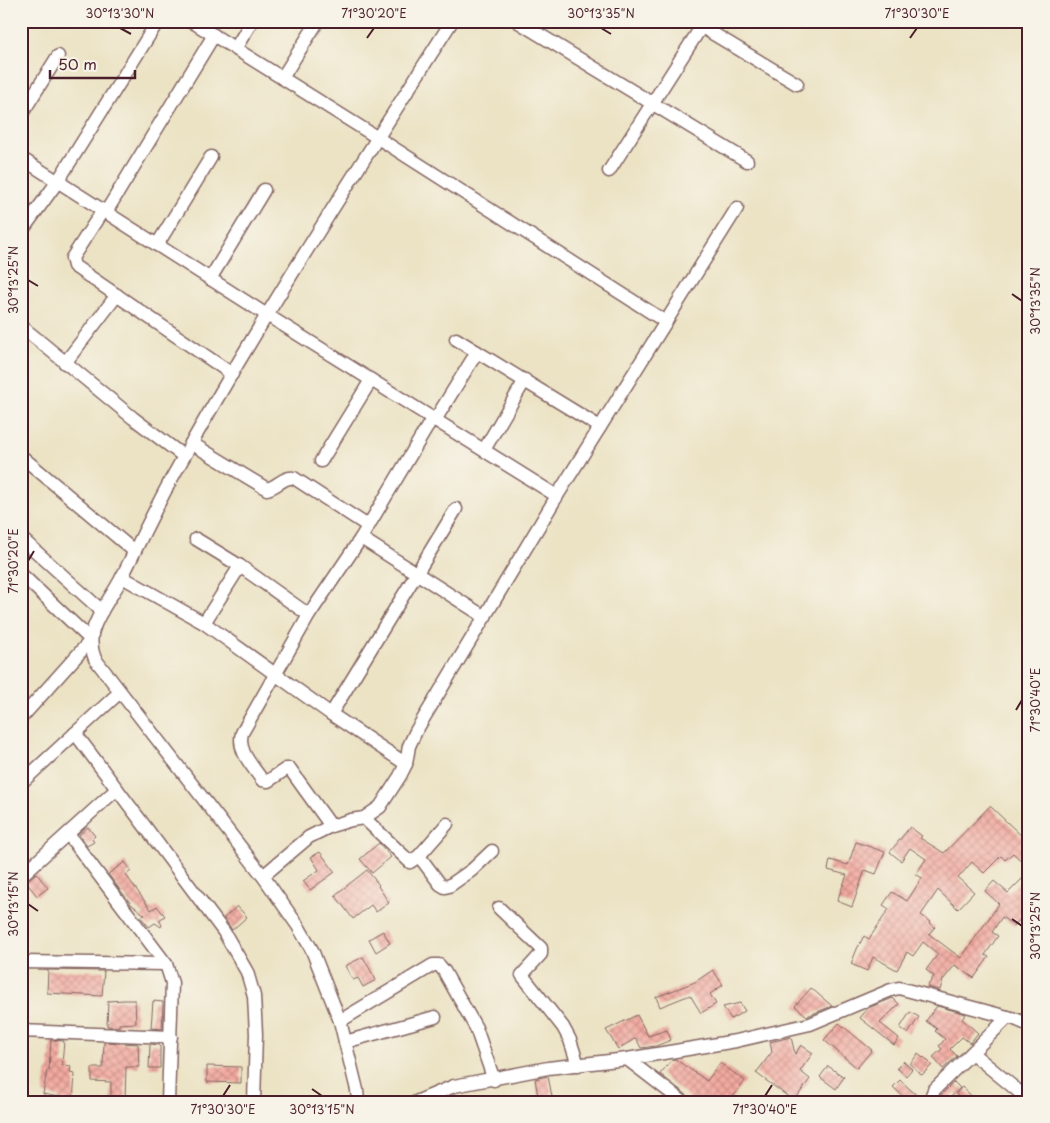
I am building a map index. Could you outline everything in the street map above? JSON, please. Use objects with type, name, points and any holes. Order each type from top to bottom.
[{"type":"street","points":[[21,232],[58,181],[158,21]]},
{"type":"street","points":[[192,21],[666,322]]},
{"type":"street","points":[[235,49],[252,21]]},
{"type":"street","points":[[282,78],[318,21]]},
{"type":"street","points":[[358,1102],[358,1090],[340,1021],[312,950],[298,926],[263,876],[95,659],[91,640],[97,620],[122,577],[192,443],[232,374],[452,21]]},
{"type":"street","points":[[517,21],[748,161]]},
{"type":"street","points":[[609,171],[652,104],[700,23],[798,84]]},
{"type":"street","points":[[214,35],[104,211],[72,258],[72,262],[74,266],[232,374]]},
{"type":"street","points":[[21,115],[58,56]]},
{"type":"street","points":[[157,245],[211,157]]},
{"type":"street","points":[[21,158],[267,316],[557,496]]},
{"type":"street","points":[[210,279],[264,190]]},
{"type":"street","points":[[263,876],[309,836],[331,826],[364,818],[380,807],[391,793],[406,764],[409,746],[416,732],[557,496],[737,208]]},
{"type":"street","points":[[65,363],[117,296]]},
{"type":"street","points":[[21,326],[182,455]]},
{"type":"street","points":[[456,339],[600,427]]},
{"type":"street","points":[[331,826],[290,769],[286,768],[265,782],[262,780],[241,749],[242,733],[308,615],[361,538],[477,352]]},
{"type":"street","points":[[321,461],[371,380]]},
{"type":"street","points":[[484,450],[525,380]]},
{"type":"street","points":[[192,443],[267,489],[272,488],[285,479],[294,478],[368,526]]},
{"type":"street","points":[[21,456],[134,551]]},
{"type":"street","points":[[331,714],[456,509]]},
{"type":"street","points":[[21,538],[102,611]]},
{"type":"street","points":[[361,538],[485,617]]},
{"type":"street","points":[[196,539],[240,566],[308,615]]},
{"type":"street","points":[[204,623],[240,566]]},
{"type":"street","points":[[21,574],[91,640]]},
{"type":"street","points":[[122,577],[204,623],[331,714],[406,764]]},
{"type":"street","points":[[23,713],[91,640]]},
{"type":"street","points":[[21,783],[120,692]]},
{"type":"street","points":[[75,733],[224,932],[247,972],[254,996],[256,1034],[254,1102]]},
{"type":"street","points":[[21,876],[117,790]]},
{"type":"street","points":[[364,818],[406,860],[413,861],[447,824]]},
{"type":"street","points":[[68,834],[166,964],[172,983],[168,1102]]},
{"type":"street","points":[[419,856],[440,884],[445,887],[472,870],[492,851]]},
{"type":"street","points":[[499,908],[541,948],[540,954],[522,974],[563,1027],[570,1040],[578,1065]]},
{"type":"street","points":[[21,962],[166,964]]},
{"type":"street","points":[[340,1021],[433,965],[439,965],[444,970],[476,1028],[494,1080]]},
{"type":"street","points":[[416,1102],[454,1086],[494,1080],[548,1068],[627,1059],[736,1041],[810,1024],[899,988],[1008,1017],[1029,1025]]},
{"type":"street","points":[[345,1042],[435,1017]]},
{"type":"street","points":[[935,1102],[932,1094],[934,1090],[1008,1017]]},
{"type":"street","points":[[21,1032],[171,1037]]},
{"type":"street","points":[[972,1053],[1029,1100]]},
{"type":"street","points":[[627,1059],[679,1101]]},
{"type":"building","points":[[990,806],[1029,843],[1029,868],[1013,853],[1005,860],[1001,856],[984,873],[972,862],[958,878],[974,892],[958,909],[938,890],[921,915],[935,927],[929,934],[961,958],[999,904],[985,891],[994,881],[1008,893],[1029,872],[1029,909],[1014,926],[1002,917],[992,932],[998,936],[985,955],[989,957],[974,978],[955,965],[943,980],[940,990],[927,987],[934,976],[926,970],[938,954],[923,942],[913,956],[907,952],[897,970],[873,957],[867,971],[851,964],[864,936],[869,939],[889,909],[883,905],[892,892],[907,901],[922,878],[916,874],[926,859],[910,848],[901,861],[890,852],[910,827],[922,836],[920,838],[944,853]]},
{"type":"building","points":[[88,827],[95,836],[92,839],[94,842],[87,846],[79,835]]},
{"type":"building","points":[[856,842],[885,852],[876,874],[865,870],[852,907],[837,901],[847,875],[828,870],[830,860],[848,865]]},
{"type":"building","points":[[379,843],[391,857],[372,873],[360,859]]},
{"type":"building","points":[[320,852],[335,872],[310,890],[303,881],[319,870],[311,857]]},
{"type":"building","points":[[125,862],[131,871],[126,875],[151,910],[157,906],[165,916],[159,920],[162,925],[161,927],[155,923],[149,927],[141,917],[145,915],[131,904],[108,874]]},
{"type":"building","points":[[367,870],[379,885],[389,903],[376,912],[371,905],[353,919],[335,895]]},
{"type":"building","points":[[36,873],[48,888],[37,896],[26,882]]},
{"type":"building","points":[[237,906],[247,917],[232,930],[224,918]]},
{"type":"building","points":[[383,931],[390,943],[376,952],[369,939]]},
{"type":"building","points":[[363,957],[376,980],[363,987],[358,978],[353,980],[345,966]]},
{"type":"building","points":[[48,970],[104,971],[102,996],[47,993]]},
{"type":"building","points":[[713,970],[723,985],[710,994],[716,1004],[701,1013],[690,995],[660,1007],[656,997],[695,982]]},
{"type":"building","points":[[811,988],[832,1006],[807,1016],[795,1006]]},
{"type":"building","points":[[893,998],[899,1004],[880,1023],[899,1038],[894,1045],[860,1018],[868,1008]]},
{"type":"building","points":[[135,1000],[136,1023],[119,1024],[119,1027],[107,1026],[108,1001]]},
{"type":"building","points":[[153,1001],[163,1002],[162,1029],[151,1028]]},
{"type":"building","points":[[740,1003],[745,1011],[731,1019],[723,1007]]},
{"type":"building","points":[[937,1006],[966,1014],[962,1019],[978,1033],[970,1043],[962,1037],[950,1049],[957,1056],[943,1069],[933,1057],[942,1049],[939,1046],[945,1039],[935,1031],[937,1029],[926,1021]]},
{"type":"building","points":[[910,1012],[919,1017],[908,1034],[900,1028]]},
{"type":"building","points":[[637,1015],[648,1036],[667,1030],[671,1040],[656,1046],[641,1048],[636,1038],[618,1049],[606,1030]]},
{"type":"building","points":[[839,1023],[872,1050],[857,1068],[824,1040]]},
{"type":"building","points":[[791,1037],[795,1054],[801,1045],[813,1053],[800,1071],[810,1079],[794,1101],[756,1073],[772,1052],[770,1042]]},
{"type":"building","points":[[51,1040],[64,1041],[62,1065],[71,1066],[70,1072],[75,1073],[73,1102],[59,1102],[59,1097],[43,1094],[47,1070],[49,1070]]},
{"type":"building","points":[[104,1042],[138,1044],[139,1067],[126,1067],[125,1101],[111,1100],[111,1082],[92,1081],[92,1068],[103,1068]]},
{"type":"building","points":[[150,1044],[160,1045],[160,1068],[149,1068]]},
{"type":"building","points":[[918,1054],[932,1065],[922,1075],[910,1064]]},
{"type":"building","points":[[675,1059],[707,1081],[720,1063],[745,1081],[729,1102],[693,1102],[660,1074]]},
{"type":"building","points":[[903,1061],[912,1069],[906,1076],[897,1068]]},
{"type":"building","points":[[207,1066],[241,1067],[241,1083],[207,1082]]},
{"type":"building","points":[[828,1066],[844,1077],[836,1089],[820,1077]]},
{"type":"building","points":[[548,1076],[553,1102],[539,1102],[535,1079]]},
{"type":"building","points":[[900,1080],[924,1102],[909,1102],[893,1087]]},
{"type":"building","points":[[954,1082],[960,1088],[946,1102],[943,1102],[941,1095]]},
{"type":"building","points":[[962,1087],[978,1102],[964,1102],[956,1094]]}]
